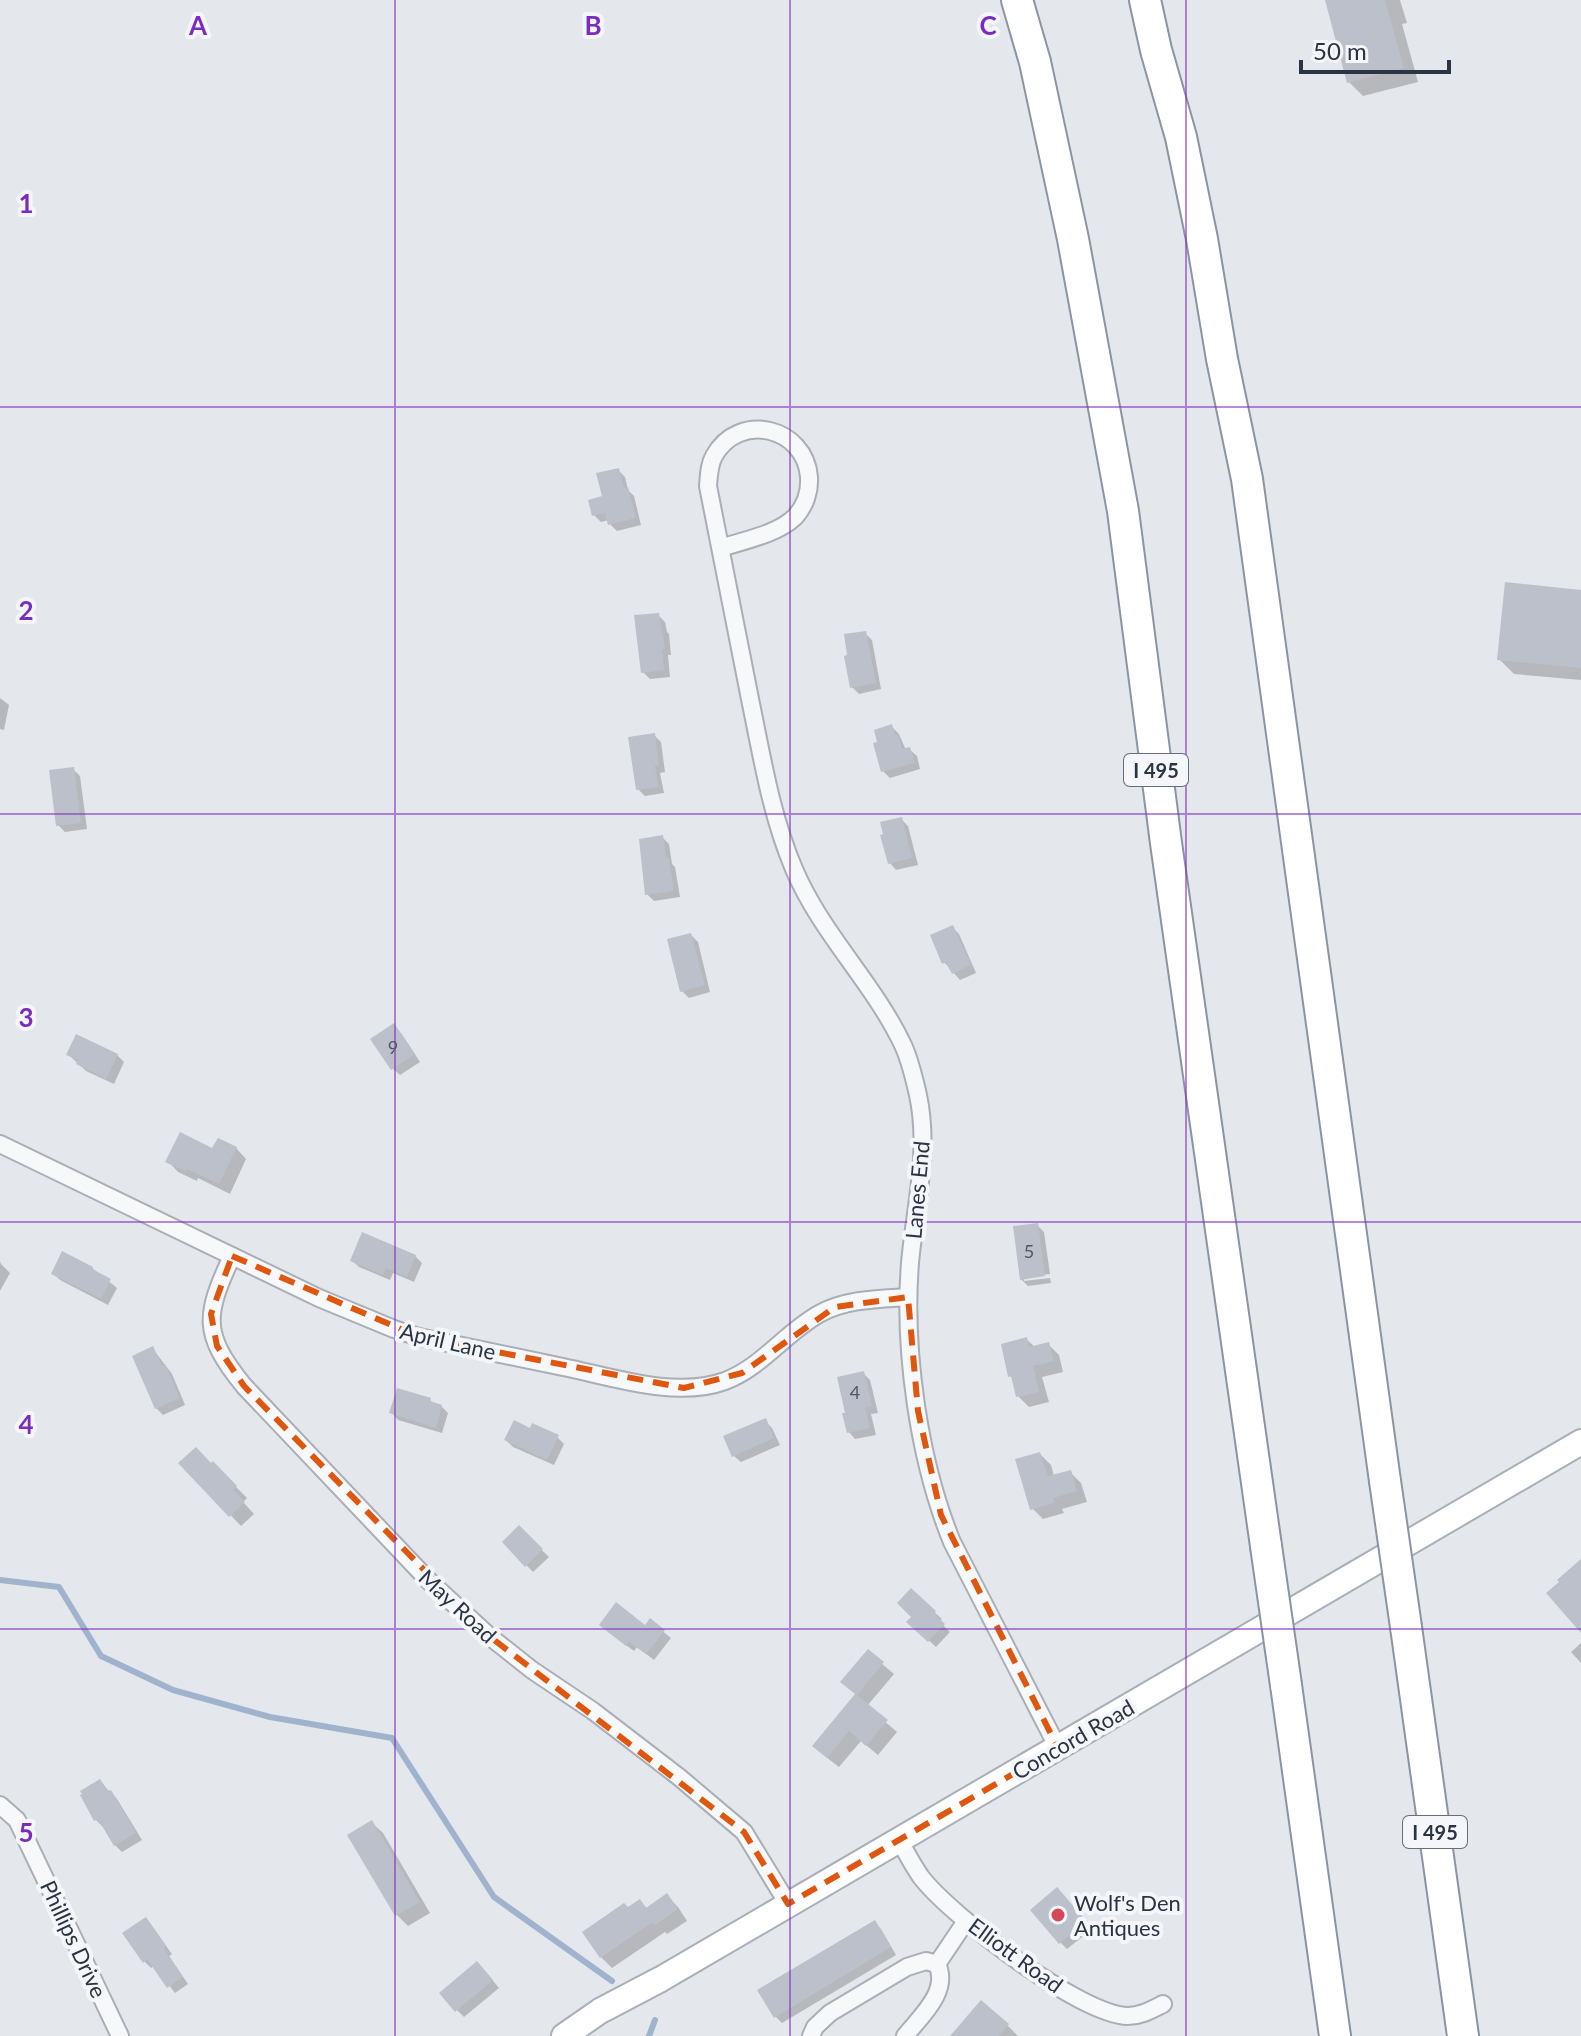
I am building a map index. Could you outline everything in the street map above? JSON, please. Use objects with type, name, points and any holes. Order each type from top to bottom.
[{"type":"highway","name":"I 495","points":[[1017,0],[1035,62],[1070,224],[1123,511],[1166,843],[1335,2036]]},
{"type":"highway","name":"I 495","points":[[1145,0],[1181,137],[1247,479],[1463,2036]]},
{"type":"main road","name":"Concord Road","points":[[564,2036],[600,2011],[661,1979],[1581,1442]]},
{"type":"street","name":"Lanes End","points":[[721,548],[781,526],[794,517],[805,503],[810,486],[802,453],[790,440],[774,431],[757,429],[740,433],[725,442],[715,454],[709,469],[708,486],[772,806],[805,895],[889,1020],[904,1045],[913,1072],[923,1125],[923,1152],[910,1264],[908,1329],[924,1446],[941,1515],[1058,1748]]},
{"type":"street","name":"April Lane","points":[[0,1144],[344,1309],[419,1337],[640,1383],[684,1388],[704,1387],[726,1380],[759,1362],[805,1323],[835,1307],[852,1302],[908,1297]]},
{"type":"street","name":"May Road","points":[[232,1256],[216,1290],[211,1314],[217,1346],[244,1386],[431,1583],[489,1636],[679,1777],[744,1832],[788,1904]]},
{"type":"street","name":"Phillips Drive","points":[[0,1805],[17,1820],[120,2036]]},
{"type":"street","name":"Elliott Road","points":[[899,1840],[921,1878],[966,1921],[1058,1988],[1117,2015],[1141,2015],[1163,2004]]},
{"type":"street","points":[[937,1964],[966,1921]]},
{"type":"street","points":[[811,2036],[815,2027],[830,2013],[907,1967],[926,1961],[937,1964],[941,1972],[938,1992],[905,2036]]},
{"type":"highlighted area","points":[[232,1256],[419,1337],[684,1388],[742,1373],[835,1307],[908,1297],[918,1411],[941,1515],[1058,1748],[788,1904],[744,1832],[489,1636],[244,1386],[217,1346],[211,1314]]},
{"type":"building","points":[[1325,0],[1385,0],[1404,68],[1347,83]]},
{"type":"building","points":[[619,468],[624,488],[628,487],[636,518],[608,525],[605,513],[592,516],[588,500],[602,496],[596,473]]},
{"type":"building","points":[[1505,582],[1581,590],[1581,668],[1497,660]]},
{"type":"building","points":[[659,613],[665,649],[662,649],[664,670],[641,673],[634,615]]},
{"type":"building","points":[[866,631],[876,683],[850,688],[844,656],[847,655],[844,634]]},
{"type":"building","points":[[892,724],[902,749],[910,747],[915,763],[881,772],[873,743],[877,742],[874,730]]},
{"type":"building","points":[[655,733],[658,787],[636,790],[628,737]]},
{"type":"building","points":[[74,767],[81,823],[56,826],[49,770]]},
{"type":"building","points":[[902,817],[912,858],[888,864],[880,835],[883,834],[880,822]]},
{"type":"building","points":[[663,835],[674,891],[645,895],[639,839]]},
{"type":"building","points":[[953,925],[971,965],[952,974],[946,962],[942,964],[930,935]]},
{"type":"building","points":[[691,933],[705,985],[680,992],[667,939]]},
{"type":"building","points":[[394,1023],[415,1054],[391,1070],[370,1039]]},
{"type":"building","points":[[76,1034],[118,1054],[106,1079],[76,1064],[78,1060],[66,1055]]},
{"type":"building","points":[[180,1132],[212,1148],[218,1138],[237,1147],[219,1184],[165,1162]]},
{"type":"building","points":[[1038,1223],[1045,1276],[1020,1280],[1013,1226]]},
{"type":"building","points":[[362,1232],[416,1255],[407,1277],[386,1268],[383,1275],[350,1261]]},
{"type":"building","points":[[62,1251],[111,1279],[101,1299],[51,1274]]},
{"type":"building","points":[[1027,1337],[1029,1347],[1049,1342],[1054,1361],[1033,1366],[1039,1392],[1016,1397],[1001,1344]]},
{"type":"building","points":[[153,1346],[180,1398],[155,1409],[132,1356]]},
{"type":"building","points":[[864,1371],[872,1406],[865,1408],[870,1428],[847,1433],[837,1377]]},
{"type":"building","points":[[397,1388],[431,1398],[430,1401],[442,1405],[436,1428],[389,1413]]},
{"type":"building","points":[[766,1418],[774,1438],[732,1457],[723,1436]]},
{"type":"building","points":[[514,1420],[530,1428],[532,1423],[559,1435],[547,1460],[504,1440]]},
{"type":"building","points":[[196,1447],[237,1486],[233,1490],[245,1502],[229,1517],[178,1463]]},
{"type":"building","points":[[1040,1452],[1048,1476],[1071,1470],[1077,1491],[1053,1498],[1054,1503],[1030,1510],[1015,1459]]},
{"type":"building","points":[[519,1525],[543,1549],[525,1567],[502,1542]]},
{"type":"building","points":[[1581,1559],[1581,1633],[1546,1593]]},
{"type":"building","points":[[911,1588],[945,1624],[928,1642],[906,1622],[911,1617],[897,1603]]},
{"type":"building","points":[[616,1602],[645,1625],[650,1618],[665,1630],[646,1654],[629,1642],[626,1646],[599,1625]]},
{"type":"building","points":[[868,1649],[884,1662],[857,1695],[888,1720],[866,1746],[849,1731],[827,1758],[812,1746],[855,1694],[840,1682]]},
{"type":"building","points":[[100,1779],[108,1791],[111,1790],[136,1833],[114,1846],[98,1819],[94,1821],[80,1795],[80,1791]]},
{"type":"building","points":[[372,1820],[420,1902],[395,1916],[347,1835]]},
{"type":"building","name":"Wolf's Den Antiques","points":[[1057,1887],[1086,1921],[1059,1944],[1030,1910]]},
{"type":"building","points":[[667,1893],[678,1909],[600,1958],[582,1932],[624,1903],[628,1907],[640,1899],[646,1908]]},
{"type":"building","points":[[146,1917],[183,1977],[167,1988],[147,1959],[143,1963],[122,1933]]},
{"type":"building","points":[[875,1920],[891,1947],[774,2018],[757,1990]]},
{"type":"building","points":[[477,1961],[493,1980],[455,2012],[439,1993]]},
{"type":"building","points":[[981,2000],[1009,2024],[999,2036],[950,2036]]},
{"type":"waterway","points":[[0,1580],[59,1587],[101,1656],[173,1690],[270,1717],[392,1738],[494,1897],[612,1981]]},
{"type":"waterway","points":[[649,2036],[655,2020]]},
{"type":"place","name":"Wolf's Den Antiques","points":[[1058,1915]]}]
